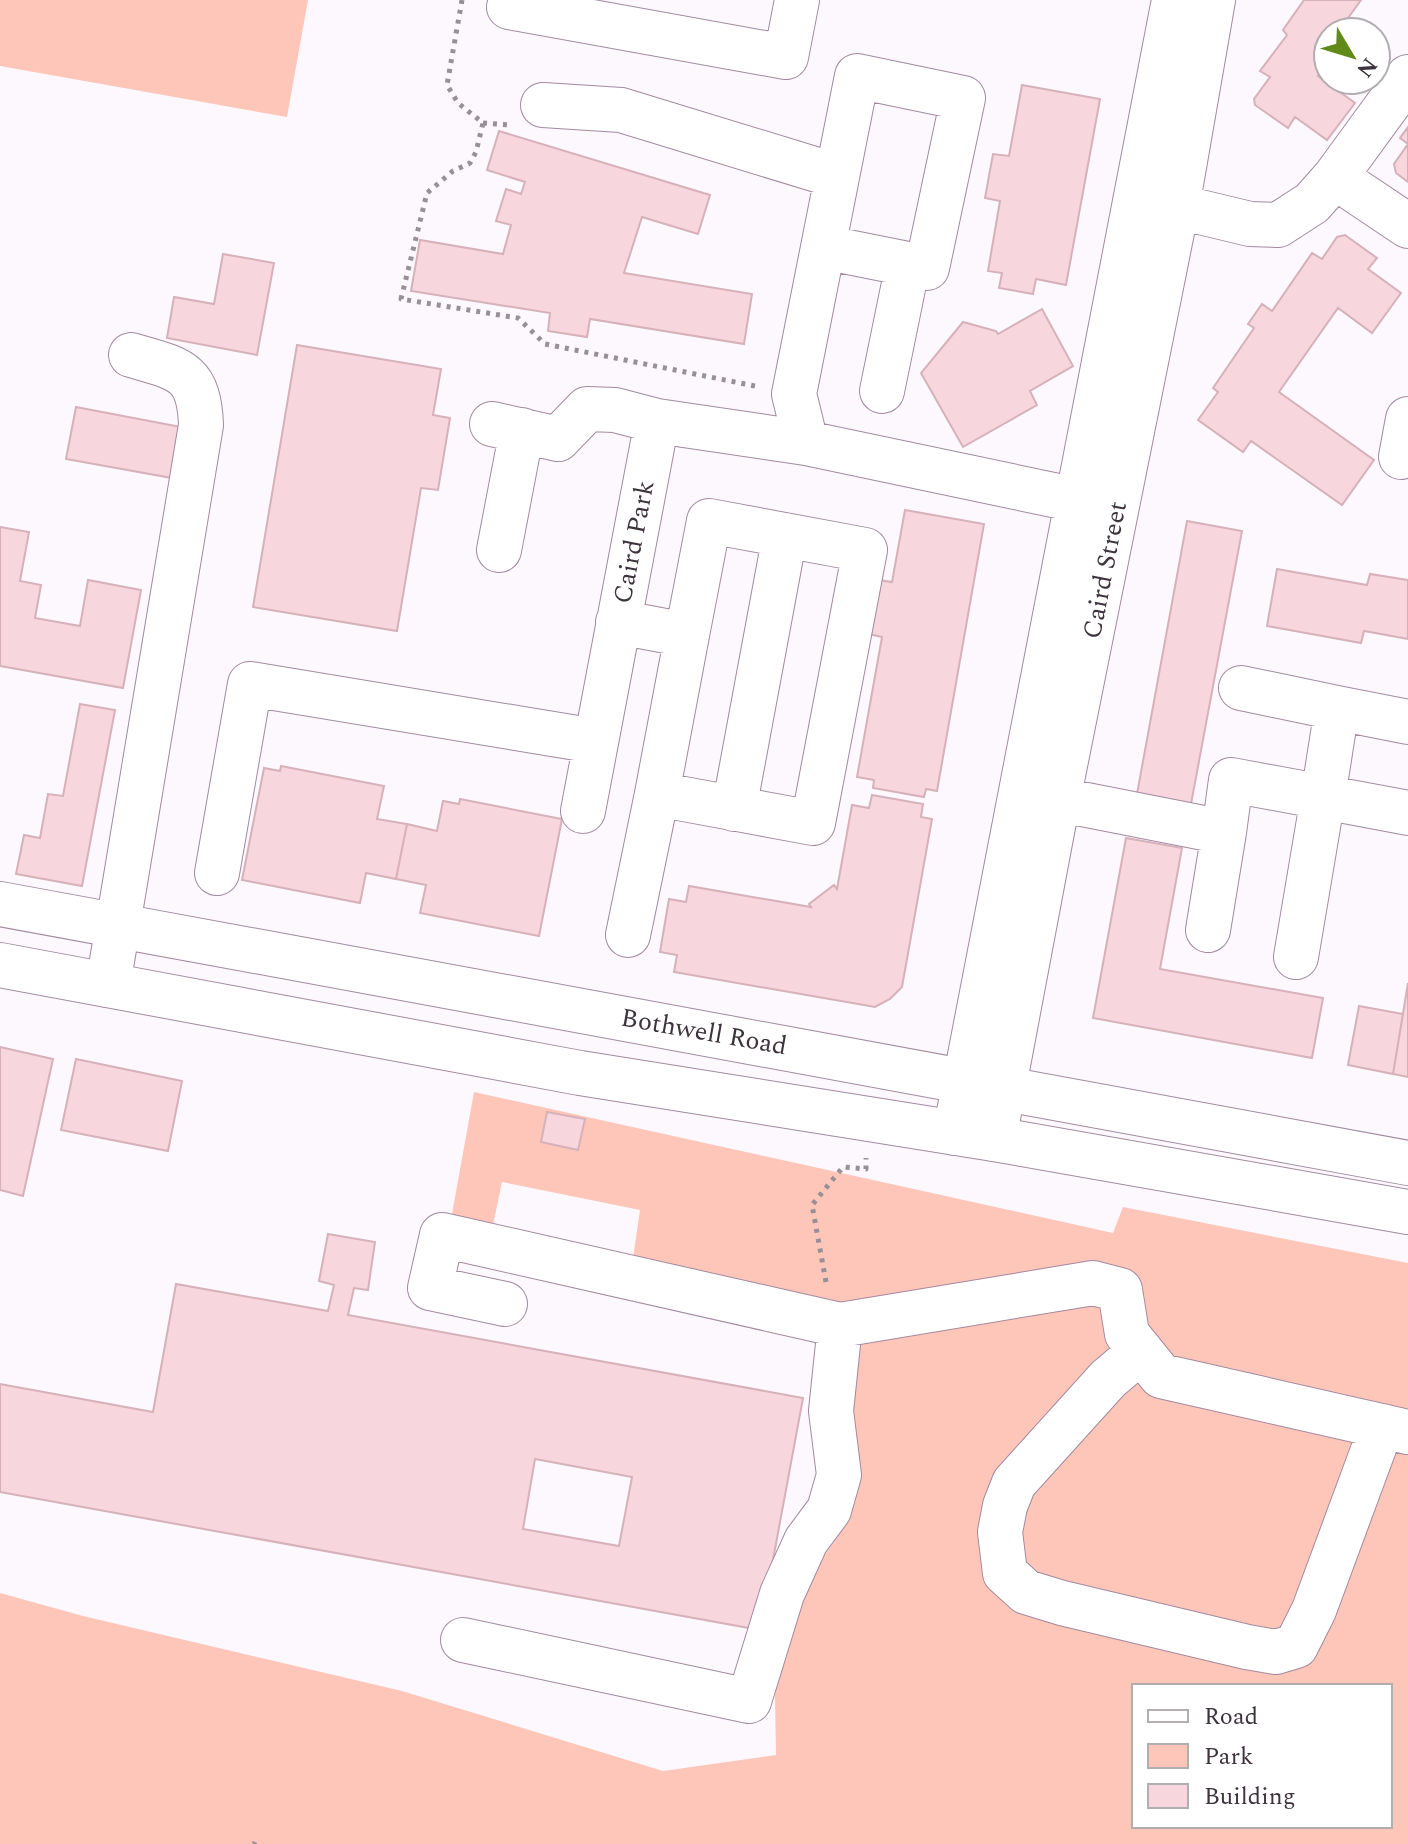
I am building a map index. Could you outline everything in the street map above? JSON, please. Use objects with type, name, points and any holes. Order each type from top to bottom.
[{"type":"street","points":[[509,7],[786,57],[797,0]]},
{"type":"street","name":"Caird Street","points":[[1040,796],[1077,500],[1174,0]]},
{"type":"street","name":"Caird Street","points":[[974,1136],[1040,796],[1177,207],[1213,0]]},
{"type":"street","points":[[806,443],[794,394],[860,57],[963,98],[927,268],[823,247]]},
{"type":"street","points":[[1136,196],[1250,224],[1278,225],[1312,203],[1335,177],[1408,77]]},
{"type":"street","points":[[543,105],[621,110],[837,176]]},
{"type":"street","points":[[1335,177],[1408,226]]},
{"type":"street","points":[[882,391],[908,264]]},
{"type":"street","points":[[108,985],[201,425],[200,400],[192,381],[171,367],[131,355]]},
{"type":"street","points":[[499,550],[507,427],[558,439],[587,409],[615,410],[657,421],[806,443],[1077,500]]},
{"type":"street","name":"Caird Park","points":[[583,811],[657,421]]},
{"type":"street","points":[[628,935],[709,521],[865,550],[813,823],[657,794]]},
{"type":"street","points":[[734,809],[785,535]]},
{"type":"street","points":[[618,622],[687,635]]},
{"type":"street","points":[[217,873],[250,684],[595,741]]},
{"type":"street","points":[[1241,688],[1408,722]]},
{"type":"street","points":[[1296,957],[1337,708]]},
{"type":"street","points":[[1208,930],[1231,780],[1408,813]]},
{"type":"street","points":[[1040,796],[1224,832]]},
{"type":"street","name":"Bothwell Road","points":[[0,904],[1408,1163]]},
{"type":"street","points":[[0,965],[580,1073],[974,1136],[1408,1212]]},
{"type":"street","points":[[505,1304],[430,1288],[442,1235],[837,1324],[1093,1283],[1120,1290],[1127,1334],[1141,1351],[1161,1376],[1395,1429],[1296,1646],[1276,1652],[1247,1647],[1062,1603],[1026,1592],[1005,1573],[1000,1532],[1014,1483],[1108,1379],[1141,1351]]},
{"type":"street","points":[[463,1640],[749,1701],[782,1594],[806,1541],[829,1510],[839,1475],[831,1411],[837,1324]]},
{"type":"path","points":[[462,0],[447,85],[458,103],[483,123],[480,139],[470,163],[453,171],[427,193],[401,299],[518,318],[545,344],[794,394]]},
{"type":"path","points":[[837,1324],[812,1205],[843,1167],[866,1169],[866,1147]]},
{"type":"green space","points":[[0,0],[308,0],[287,117],[0,66]]},
{"type":"green space","points":[[474,1092],[1113,1233],[1123,1207],[1408,1263],[1408,1844],[0,1844],[0,1593],[83,1616],[402,1691],[663,1771],[776,1755],[775,1695],[784,1636],[815,1569],[846,1525],[849,1489],[844,1347],[632,1265],[640,1210],[502,1182],[493,1225],[455,1220],[452,1214]]},
{"type":"building","points":[[1304,0],[1361,0],[1350,16],[1312,16],[1312,96],[1345,96],[1355,103],[1327,140],[1295,117],[1288,128],[1255,105],[1254,99],[1270,77],[1260,71],[1287,35],[1283,30]]},
{"type":"building","points":[[1022,85],[1100,99],[1066,285],[1036,279],[1033,294],[999,288],[1002,273],[988,271],[1000,201],[985,198],[993,154],[1009,156]]},
{"type":"building","points":[[1408,127],[1408,144],[1400,138]]},
{"type":"building","points":[[499,131],[710,195],[698,234],[642,217],[624,273],[752,294],[744,344],[590,319],[587,337],[548,331],[550,313],[411,291],[420,240],[503,254],[511,225],[496,221],[506,189],[521,194],[525,182],[487,170]]},
{"type":"building","points":[[1408,144],[1408,182],[1396,173],[1394,164]]},
{"type":"building","points":[[1345,235],[1377,258],[1368,269],[1401,293],[1372,333],[1338,308],[1279,392],[1374,460],[1342,505],[1251,441],[1243,452],[1198,420],[1218,392],[1213,388],[1254,328],[1248,324],[1262,304],[1272,311],[1312,253],[1322,259],[1337,237]]},
{"type":"building","points":[[223,254],[274,263],[257,355],[167,338],[174,297],[214,304]]},
{"type":"building","points":[[1042,309],[1073,366],[1030,391],[1037,405],[963,447],[921,373],[963,322],[998,334]]},
{"type":"building","points":[[297,345],[441,369],[433,415],[450,418],[438,490],[421,488],[397,631],[253,607]]},
{"type":"building","points":[[76,407],[181,427],[172,478],[66,459]]},
{"type":"building","points":[[905,510],[984,524],[937,791],[926,789],[924,797],[873,788],[874,780],[857,777],[882,637],[864,633],[873,579],[892,582]]},
{"type":"building","points":[[1187,521],[1242,531],[1191,804],[1137,794]]},
{"type":"building","points":[[0,527],[29,532],[20,581],[41,585],[35,618],[80,626],[88,580],[141,590],[123,688],[0,666]]},
{"type":"building","points":[[1277,569],[1367,585],[1370,574],[1408,580],[1408,639],[1364,631],[1361,643],[1267,626]]},
{"type":"building","points":[[80,704],[115,710],[82,886],[16,874],[24,835],[40,838],[48,794],[63,796]]},
{"type":"building","points":[[281,766],[384,786],[377,819],[407,824],[396,879],[366,873],[360,903],[242,880],[264,768],[280,771]]},
{"type":"building","points":[[872,795],[923,804],[921,817],[932,819],[902,987],[890,999],[875,1007],[674,972],[677,955],[660,952],[669,899],[686,902],[689,886],[811,907],[809,904],[834,885],[837,889],[852,805],[869,808]]},
{"type":"building","points":[[460,799],[562,819],[539,936],[420,913],[426,885],[396,879],[407,824],[437,831],[443,801],[459,804]]},
{"type":"building","points":[[1126,838],[1182,848],[1160,969],[1323,998],[1312,1058],[1093,1018]]},
{"type":"building","points":[[1408,983],[1408,1077],[1393,1074]]},
{"type":"building","points":[[1359,1006],[1403,1014],[1393,1074],[1348,1065]]},
{"type":"building","points":[[0,1047],[53,1059],[23,1196],[0,1190]]},
{"type":"building","points":[[76,1059],[182,1081],[168,1151],[61,1130]]},
{"type":"building","points":[[547,1112],[585,1119],[578,1150],[541,1142]]},
{"type":"building","points":[[328,1234],[375,1242],[368,1290],[354,1288],[348,1315],[803,1398],[760,1630],[0,1492],[0,1384],[153,1412],[176,1284],[328,1311],[334,1285],[319,1281]],"holes":[[[535,1459],[632,1477],[619,1546],[523,1529]]]}]
